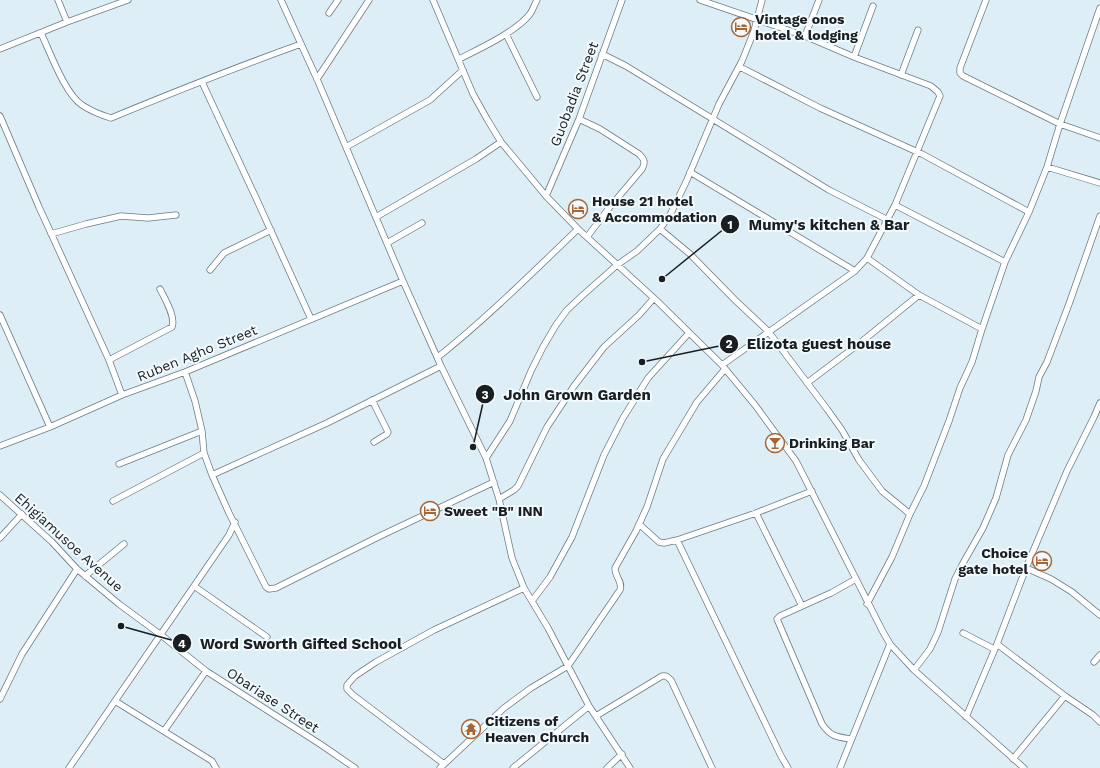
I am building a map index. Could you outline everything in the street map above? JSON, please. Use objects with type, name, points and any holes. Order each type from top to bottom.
[{"type":"street","points":[[58,0],[67,22]]},
{"type":"street","points":[[0,49],[120,1],[128,0]]},
{"type":"street","points":[[281,0],[317,79],[403,281],[486,458],[499,499],[512,558],[524,588],[589,706],[630,768]]},
{"type":"street","points":[[329,13],[338,0]]},
{"type":"street","points":[[317,79],[369,0]]},
{"type":"street","points":[[433,0],[473,94],[501,142],[546,196],[586,237],[654,298],[723,367],[755,404],[796,461],[856,579],[867,604],[890,644],[914,670],[1024,768]]},
{"type":"street","points":[[459,60],[506,34],[531,13],[536,0]]},
{"type":"street","name":"Guobadia Street","points":[[546,196],[579,119],[622,0]]},
{"type":"street","points":[[524,588],[434,630],[376,662],[355,676],[347,685],[347,689],[442,766],[504,708],[531,688],[568,666],[620,590],[621,582],[615,573],[615,568],[647,506],[663,459],[697,402],[723,367],[768,332],[855,271],[867,258],[895,205],[940,96],[931,86],[854,57],[805,36],[700,0]]},
{"type":"street","points":[[486,458],[510,421],[543,347],[567,310],[617,265],[637,251],[660,229],[671,212],[686,182],[712,118],[740,67],[754,31],[762,0]]},
{"type":"street","points":[[805,36],[819,0]]},
{"type":"street","points":[[986,0],[960,68],[960,73],[963,76],[1060,124],[1100,138]]},
{"type":"street","points":[[854,57],[873,6]]},
{"type":"street","points":[[867,604],[892,557],[910,514],[924,486],[960,388],[972,362],[1005,262],[1029,212],[1047,167],[1060,124],[1100,8]]},
{"type":"street","points":[[901,75],[918,30]]},
{"type":"street","points":[[41,33],[70,94],[81,104],[96,113],[111,118],[172,92],[301,44]]},
{"type":"street","points":[[506,34],[537,97]]},
{"type":"street","points":[[602,54],[626,66],[829,190],[888,220]]},
{"type":"street","points":[[740,67],[820,108],[917,152],[1029,212]]},
{"type":"street","points":[[346,147],[430,100],[463,70]]},
{"type":"street","points":[[202,82],[311,319]]},
{"type":"street","points":[[0,116],[51,234],[109,360],[122,395]]},
{"type":"street","points":[[579,119],[600,129],[639,154],[644,158],[645,162],[642,169],[586,237]]},
{"type":"street","points":[[376,217],[476,159],[501,142]]},
{"type":"street","points":[[1047,167],[1100,183]]},
{"type":"street","points":[[690,172],[855,271]]},
{"type":"street","points":[[895,205],[1005,262]]},
{"type":"street","points":[[51,234],[121,216],[148,218],[176,215]]},
{"type":"street","points":[[914,670],[930,649],[938,632],[962,565],[983,528],[996,498],[1008,455],[1026,420],[1039,377],[1047,362],[1064,319],[1100,216]]},
{"type":"street","points":[[387,243],[422,223]]},
{"type":"street","points":[[438,358],[531,274],[578,229]]},
{"type":"street","points":[[660,229],[690,254],[768,332],[827,409],[842,430],[859,460],[882,491],[910,514]]},
{"type":"street","points":[[210,270],[224,253],[271,230]]},
{"type":"street","points":[[867,258],[919,295],[982,329]]},
{"type":"street","name":"Ruben Agho Street","points":[[0,446],[50,427],[122,395],[185,372],[403,281]]},
{"type":"street","points":[[109,360],[172,327],[174,323],[173,318],[160,289]]},
{"type":"street","points":[[807,383],[860,343],[919,295]]},
{"type":"street","points":[[499,499],[518,486],[547,427],[574,386],[604,347],[639,316],[654,298]]},
{"type":"street","points":[[0,315],[50,427]]},
{"type":"street","points":[[532,601],[550,577],[572,537],[604,455],[623,418],[648,378],[689,333]]},
{"type":"street","points":[[212,475],[327,423],[442,366]]},
{"type":"street","points":[[185,372],[195,401],[202,430],[204,453],[212,475],[266,587],[269,589],[272,590],[380,536],[494,482]]},
{"type":"street","points":[[372,400],[388,432],[374,442]]},
{"type":"street","points":[[966,717],[1067,471],[1097,419],[1100,403]]},
{"type":"street","points":[[119,464],[202,430]]},
{"type":"street","points":[[113,500],[204,453]]},
{"type":"street","points":[[639,524],[659,542],[664,543],[756,513],[812,491]]},
{"type":"street","name":"Ehigiamusoe Avenue","points":[[0,495],[52,542],[85,576],[119,604],[161,635]]},
{"type":"street","points":[[756,513],[802,606]]},
{"type":"street","points":[[0,538],[22,514]]},
{"type":"street","points":[[71,767],[229,535],[235,522]]},
{"type":"street","points":[[677,540],[788,768]]},
{"type":"street","points":[[85,576],[124,544]]},
{"type":"street","points":[[1026,568],[1051,579],[1072,592],[1100,615]]},
{"type":"street","points":[[1,695],[22,654],[77,569]]},
{"type":"street","points":[[851,739],[836,737],[828,732],[822,724],[777,619],[780,616],[831,593],[856,579]]},
{"type":"street","points":[[194,586],[267,637]]},
{"type":"street","points":[[963,633],[996,647],[1093,715],[1100,722]]},
{"type":"street","name":"Obariase Street","points":[[161,635],[206,671],[356,768]]},
{"type":"street","points":[[840,768],[890,644]]},
{"type":"street","points":[[1094,662],[1100,655]]},
{"type":"street","points":[[164,731],[206,671]]},
{"type":"street","points":[[596,716],[662,676],[667,677],[671,680],[712,768]]},
{"type":"street","points":[[1013,759],[1065,696]]},
{"type":"street","points":[[115,702],[212,761],[216,768]]},
{"type":"street","points":[[513,768],[589,706]]},
{"type":"street","points":[[607,768],[622,754]]},
{"type":"place","name":"Vintage onos hotel & lodging","points":[[741,27]]},
{"type":"place","name":"House 21 hotel & Accommodation","points":[[578,209]]},
{"type":"place","name":"Mumy's kitchen & Bar","points":[[662,279]]},
{"type":"place","name":"Elizota guest house","points":[[642,362]]},
{"type":"place","name":"Drinking Bar","points":[[775,443]]},
{"type":"place","name":"John Grown Garden","points":[[473,447]]},
{"type":"place","name":"Sweet \"B\" INN","points":[[430,511]]},
{"type":"place","name":"Choice gate hotel","points":[[1042,561]]},
{"type":"place","name":"Word Sworth Gifted School","points":[[121,626]]},
{"type":"place","name":"Citizens of Heaven Church","points":[[471,729]]}]
